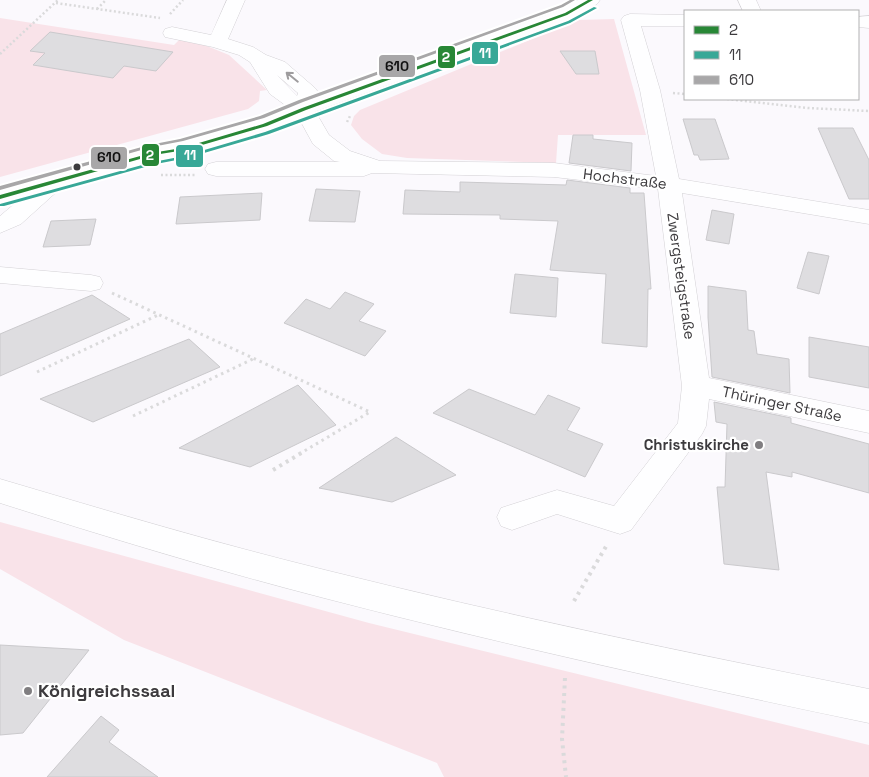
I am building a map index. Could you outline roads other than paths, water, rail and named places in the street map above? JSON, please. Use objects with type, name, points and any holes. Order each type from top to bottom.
[{"type":"street","points":[[217,42],[236,0]]},
{"type":"street","points":[[464,50],[556,0]]},
{"type":"street","points":[[0,197],[54,182],[155,164],[183,150],[256,128],[566,14],[591,0]]},
{"type":"street","points":[[634,20],[644,13],[662,6],[684,13]]},
{"type":"street","points":[[634,20],[684,20]]},
{"type":"street","name":"Zwergsteigstraße","points":[[512,517],[557,502],[620,521],[692,426],[696,386],[669,184],[634,20]]},
{"type":"street","points":[[168,26],[246,51],[259,59],[265,74],[286,99],[304,109]]},
{"type":"street","name":"Hochstraße","points":[[304,109],[321,139],[342,156],[378,168]]},
{"type":"street","name":"Hochstraße","points":[[216,169],[554,170],[669,184],[869,217]]},
{"type":"street","points":[[0,226],[13,218],[32,199],[54,182]]},
{"type":"street","points":[[0,275],[91,283]]},
{"type":"street","name":"Thüringer Straße","points":[[696,386],[869,422]]},
{"type":"street","points":[[0,491],[180,544],[348,590],[530,634],[724,677],[869,706]]},
{"type":"place","name":"Christuskirche","points":[[759,445]]},
{"type":"place","name":"Königreichssaal","points":[[28,691]]}]
